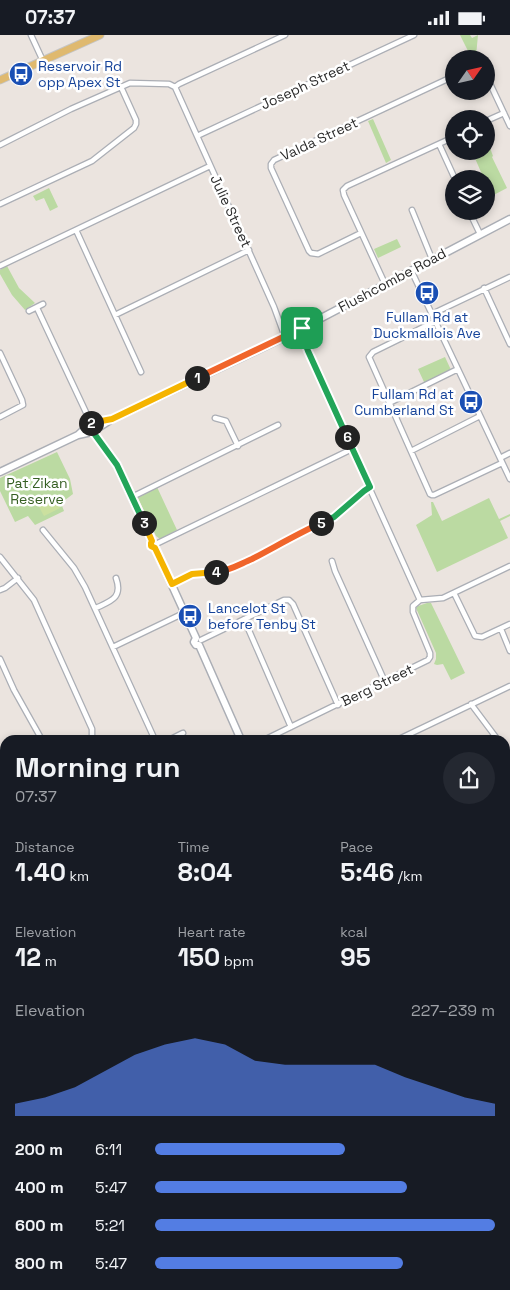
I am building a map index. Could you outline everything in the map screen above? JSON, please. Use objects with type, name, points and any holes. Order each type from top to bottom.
[{"type":"main road","points":[[0,80],[94,36]]},
{"type":"street","points":[[31,35],[43,61]]},
{"type":"street","points":[[0,145],[121,87],[133,83],[169,84],[175,87],[285,35]]},
{"type":"street","name":"Joseph Street","points":[[197,136],[414,35]]},
{"type":"street","name":"Valda Street","points":[[361,233],[313,255],[309,251],[271,168],[271,162],[445,81]]},
{"type":"street","points":[[0,204],[92,161],[132,129],[136,125],[136,120],[121,87]]},
{"type":"street","name":"Julie Street","points":[[175,87],[249,250],[285,337]]},
{"type":"street","points":[[495,94],[510,126]]},
{"type":"street","points":[[495,117],[504,113]]},
{"type":"street","points":[[385,284],[343,191],[345,187],[445,141]]},
{"type":"street","points":[[439,143],[451,170]]},
{"type":"street","points":[[0,266],[210,166]]},
{"type":"street","points":[[412,210],[432,259]]},
{"type":"street","name":"Flushcombe Road","points":[[0,472],[285,337],[510,219]]},
{"type":"street","points":[[473,220],[480,234]]},
{"type":"street","points":[[76,230],[141,372]]},
{"type":"street","points":[[115,315],[249,250]]},
{"type":"street","points":[[412,270],[510,479]]},
{"type":"street","points":[[432,313],[510,277]]},
{"type":"street","points":[[484,288],[508,336],[510,344]]},
{"type":"street","points":[[29,311],[43,305]]},
{"type":"street","points":[[36,308],[104,447],[117,465],[155,544],[239,735]]},
{"type":"street","points":[[436,321],[370,354],[370,360],[430,494],[434,495],[501,461],[510,453]]},
{"type":"street","points":[[302,328],[309,353],[420,600],[443,598],[510,566]]},
{"type":"street","points":[[294,332],[300,333],[303,337]]},
{"type":"street","points":[[0,353],[23,405],[0,417]]},
{"type":"street","points":[[389,403],[458,369]]},
{"type":"street","points":[[411,451],[480,416]]},
{"type":"street","points":[[215,418],[226,421],[238,446]]},
{"type":"street","points":[[132,497],[278,425]]},
{"type":"street","points":[[155,544],[352,449]]},
{"type":"street","points":[[172,584],[192,574],[227,571],[277,547],[300,533],[334,517],[370,487]]},
{"type":"street","points":[[43,531],[76,572],[96,608],[153,735]]},
{"type":"street","points":[[0,557],[34,600],[92,729],[92,735]]},
{"type":"street","points":[[332,561],[384,682]]},
{"type":"street","points":[[0,590],[18,578]]},
{"type":"street","points":[[96,608],[111,601],[116,596],[119,589],[116,578]]},
{"type":"street","points":[[454,593],[475,636],[482,637],[510,625]]},
{"type":"street","points":[[199,641],[284,600],[290,600],[338,705]]},
{"type":"street","name":"Berg Street","points":[[275,735],[426,662],[430,658],[430,651],[412,610],[414,604],[420,600]]},
{"type":"street","points":[[113,647],[184,613]]},
{"type":"street","points":[[244,619],[292,727]]},
{"type":"street","points":[[500,629],[510,651]]},
{"type":"street","points":[[0,661],[14,691],[39,735]]},
{"type":"street","points":[[407,735],[510,686]]},
{"type":"street","points":[[471,704],[494,735]]},
{"type":"street","points":[[179,735],[183,733]]},
{"type":"green space","points":[[460,35],[470,35],[472,38],[478,35],[477,50],[468,50]]},
{"type":"green space","points":[[373,119],[391,160],[386,163],[368,121]]},
{"type":"green space","points":[[476,160],[493,160],[507,188],[495,194],[495,170],[480,170]]},
{"type":"green space","points":[[49,188],[58,207],[50,211],[44,198],[36,201],[33,196]]},
{"type":"green space","points":[[397,239],[401,247],[378,258],[374,249]]},
{"type":"green space","points":[[7,266],[19,288],[35,303],[25,310],[12,295],[0,274],[0,270]]},
{"type":"green space","points":[[445,357],[451,370],[423,384],[424,382],[418,369]]},
{"type":"green space","name":"Pat Zikan Reserve","points":[[57,452],[70,479],[73,494],[61,503],[64,511],[35,525],[28,516],[15,522],[0,491],[0,478]]},
{"type":"green space","points":[[157,487],[177,530],[160,539],[156,536],[138,498]]},
{"type":"green space","points":[[489,498],[499,519],[510,514],[510,516],[500,521],[508,538],[437,572],[416,525],[432,515],[431,502],[433,502],[442,521]]},
{"type":"green space","points":[[56,499],[60,508],[44,516],[39,507]]},
{"type":"green space","points":[[431,603],[465,673],[451,680],[443,664],[434,664],[436,653],[416,608]]},
{"type":"place","name":"Reservoir Rd opp Apex St","points":[[21,74]]},
{"type":"place","name":"Fullam Rd at Duckmallois Ave","points":[[427,293]]},
{"type":"place","name":"Fullam Rd at Cumberland St","points":[[471,402]]},
{"type":"place","name":"Lancelot St before Tenby St","points":[[190,616]]},
{"type":"route","points":[[302,328],[308,351],[370,487],[334,517],[300,533],[277,547],[227,571],[192,574],[172,584],[155,548],[151,546],[152,541],[114,459],[90,430],[91,423],[112,419],[302,328]]}]
